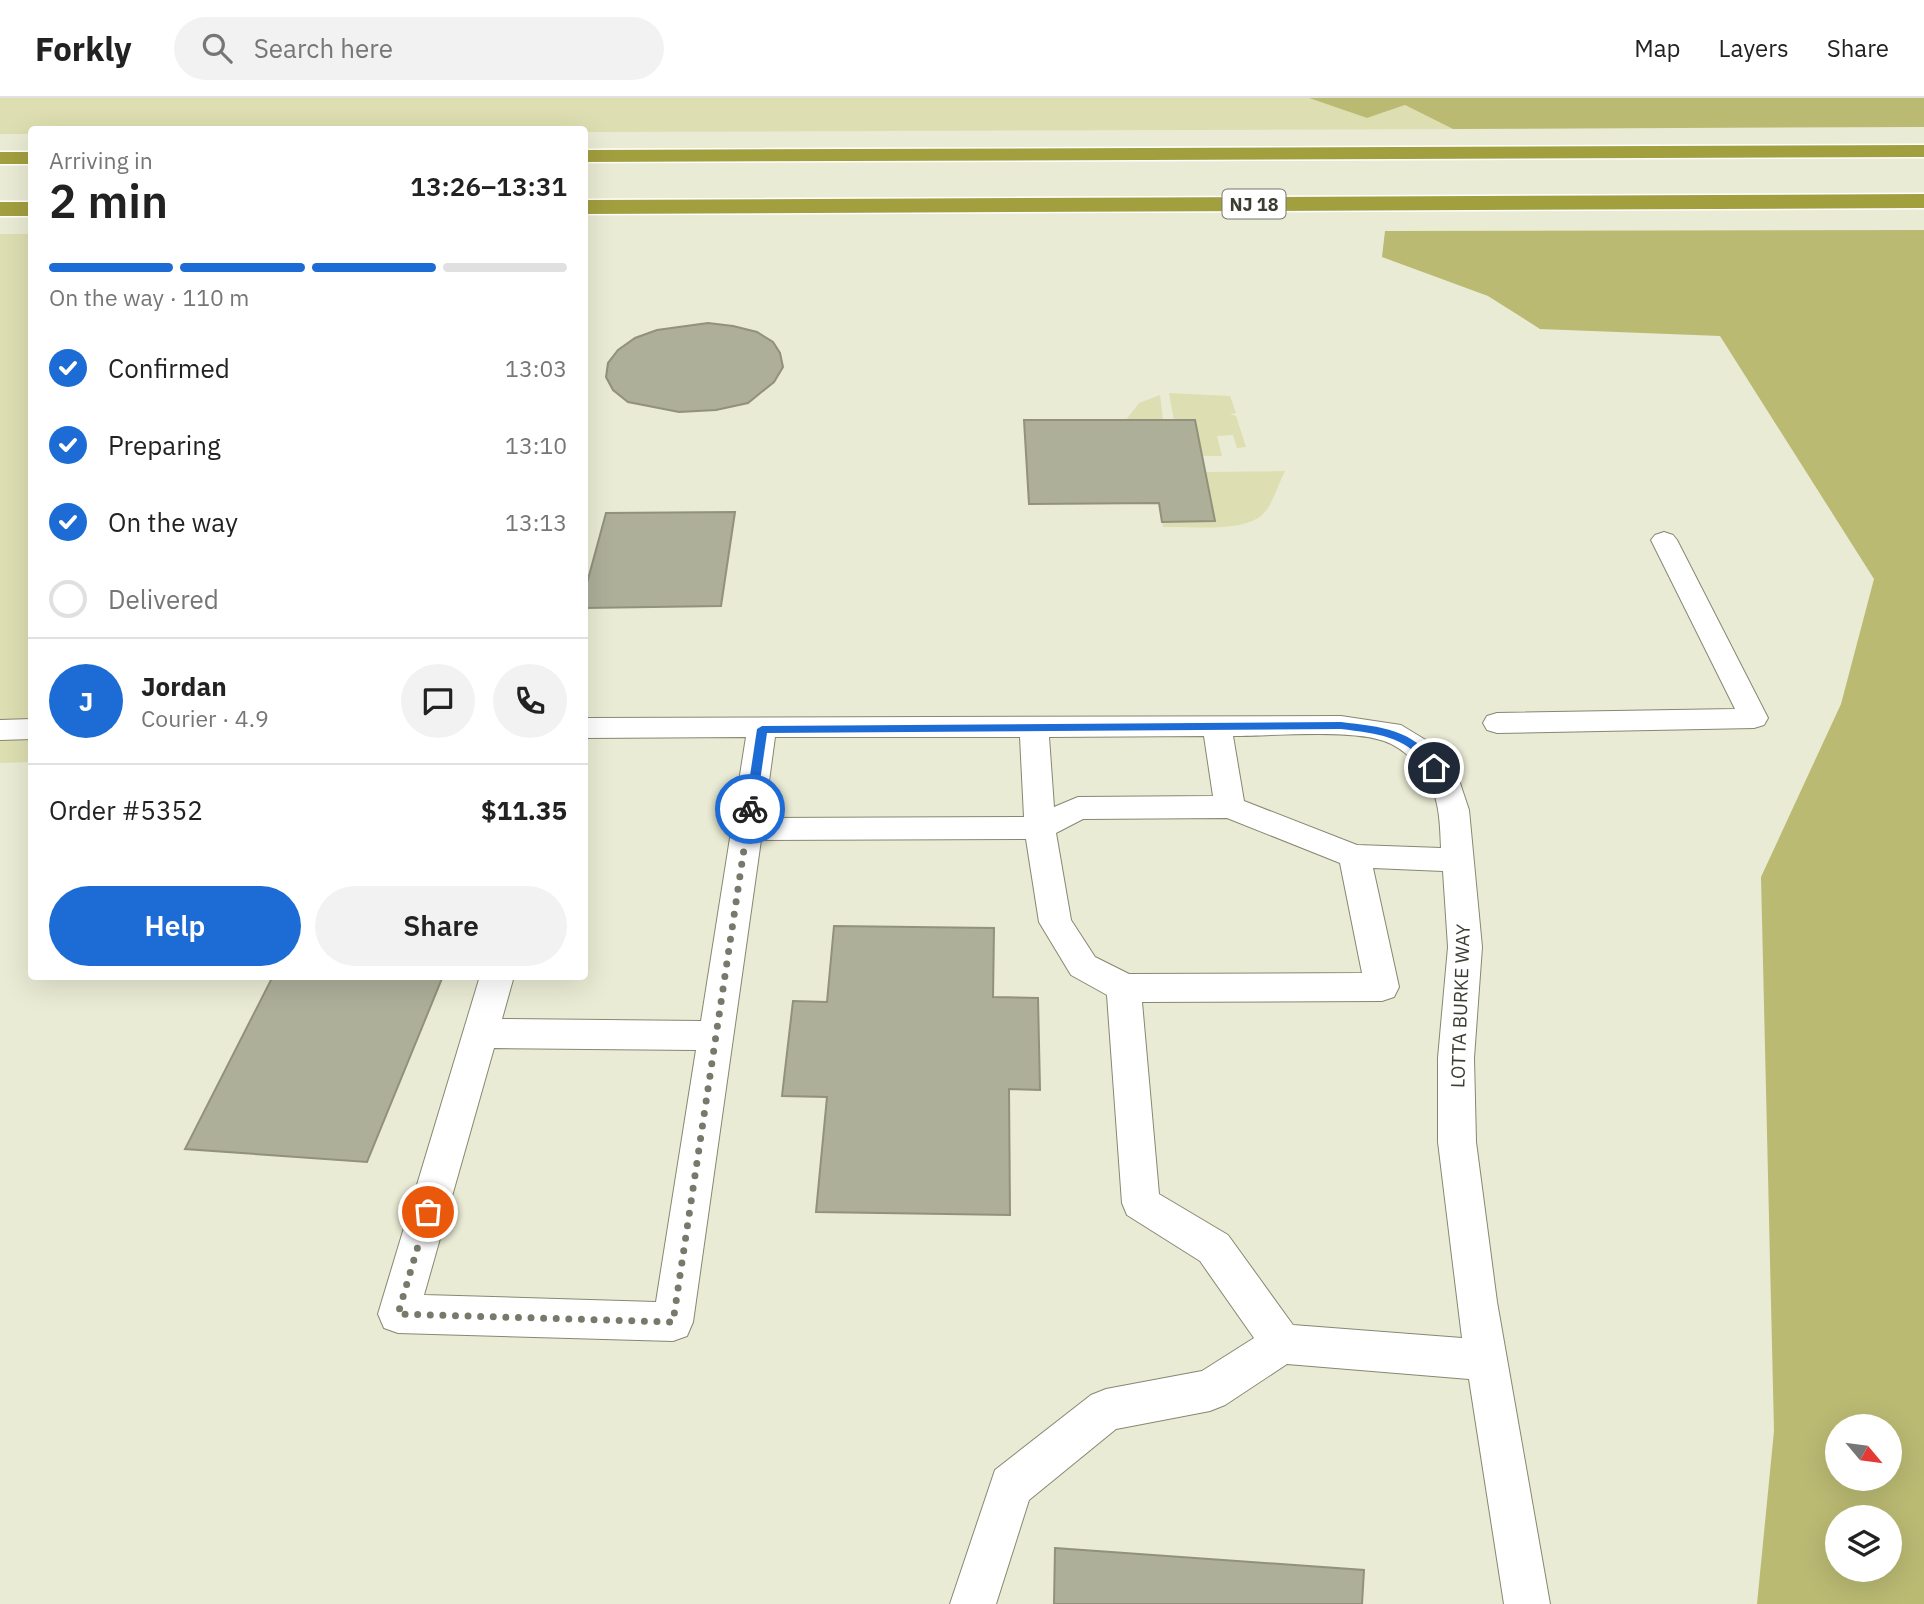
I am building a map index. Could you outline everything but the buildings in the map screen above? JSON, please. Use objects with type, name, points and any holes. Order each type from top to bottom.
[{"type":"highway","points":[[588,156],[1924,151]]},
{"type":"highway","points":[[0,158],[28,158]]},
{"type":"highway","name":"NJ 18","points":[[588,207],[1924,201]]},
{"type":"highway","points":[[0,209],[28,209]]},
{"type":"lane","points":[[1497,723],[1754,718],[1664,540]]},
{"type":"lane","name":"LOTTA BURKE WAY","points":[[588,728],[1341,726],[1391,732],[1424,752],[1445,783],[1454,810],[1465,947],[1456,1058],[1457,1142],[1487,1360],[1527,1604]]},
{"type":"lane","points":[[1034,727],[1040,828],[1055,922],[1083,966],[1124,988],[1382,987],[1354,856]]},
{"type":"lane","points":[[1217,727],[1230,807]]},
{"type":"lane","points":[[0,730],[28,729]]},
{"type":"lane","points":[[496,980],[398,1314],[673,1322],[762,729]]},
{"type":"lane","points":[[747,829],[1040,828],[1078,808],[1230,807],[1354,856],[1458,860]]},
{"type":"lane","points":[[1124,988],[1141,1203],[1214,1248],[1282,1343]]},
{"type":"lane","points":[[480,1033],[717,1036]]},
{"type":"lane","points":[[973,1604],[1011,1486],[1105,1409],[1210,1390],[1282,1343],[1487,1360]]},
{"type":"green space","points":[[0,98],[1309,98],[1367,118],[1405,105],[1453,129],[588,132],[588,126],[28,126],[28,134],[0,134]]},
{"type":"green space","points":[[0,234],[28,234],[28,762],[0,763]]},
{"type":"green space","points":[[1169,393],[1230,396],[1236,413],[1230,414],[1236,416],[1246,447],[1237,448],[1233,435],[1217,436],[1222,456],[1203,456],[1195,420],[1174,420]]},
{"type":"green space","points":[[1160,395],[1163,420],[1126,420],[1139,403]]},
{"type":"green space","points":[[1285,471],[1269,506],[1253,521],[1200,528],[1163,527],[1162,522],[1215,521],[1205,472]]},
{"type":"shaded area","points":[[1309,98],[1924,98],[1924,127],[1453,129],[1405,105],[1367,118]]},
{"type":"shaded area","points":[[1924,230],[1924,1604],[1757,1604],[1774,1431],[1761,877],[1841,704],[1874,579],[1720,336],[1540,329],[1488,296],[1382,257],[1385,231]]},
{"type":"way so far","points":[[428,1212],[398,1314],[673,1322],[750,809]]},
{"type":"route","points":[[750,809],[762,729],[1341,726],[1391,732],[1424,752],[1434,768]]}]
